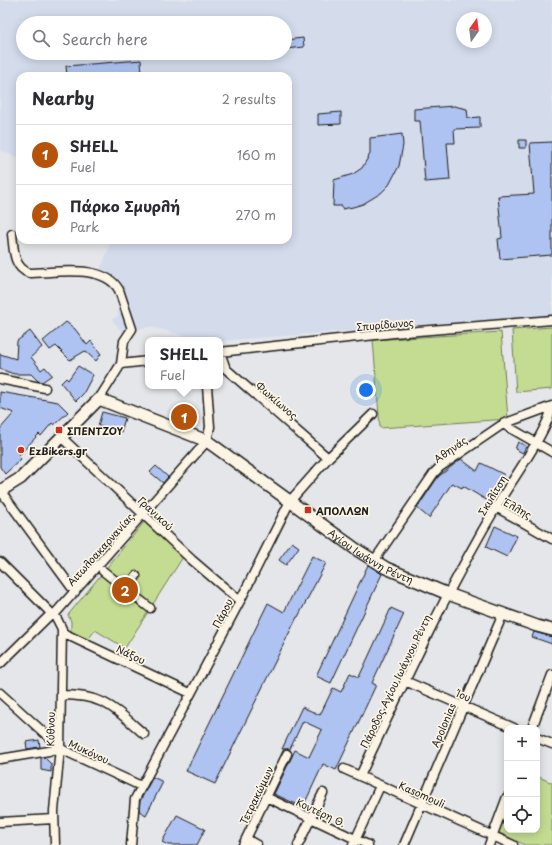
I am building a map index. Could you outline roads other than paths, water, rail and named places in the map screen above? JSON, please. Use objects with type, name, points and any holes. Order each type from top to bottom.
[{"type":"street","points":[[12,234],[17,263],[24,271],[29,273],[92,272],[106,277],[116,285],[132,330],[124,341],[121,364],[99,399],[21,478],[0,491],[75,592]]},
{"type":"street","name":"Σπυρίδωνος","points":[[223,352],[394,333],[552,320]]},
{"type":"street","points":[[121,364],[145,361]]},
{"type":"street","name":"Φωκίωνος","points":[[223,369],[328,458]]},
{"type":"street","points":[[0,379],[45,388]]},
{"type":"street","points":[[207,389],[210,427],[207,441]]},
{"type":"street","name":"Αγίου Ιωάννη Ρέντη","points":[[99,399],[207,441],[374,561],[403,576],[503,614],[552,630]]},
{"type":"street","name":"Αθηνάς","points":[[374,561],[434,473],[446,462],[503,424],[551,406]]},
{"type":"street","name":"Σκυλίτση","points":[[448,594],[496,508],[550,417],[551,406]]},
{"type":"street","name":"Πάρου","points":[[132,845],[133,806],[141,786],[240,601],[290,501],[328,458],[373,414]]},
{"type":"street","points":[[503,424],[552,452]]},
{"type":"street","name":"Γρανικού","points":[[61,437],[192,560],[240,601]]},
{"type":"street","name":"Αιτωλοακαρνανίας","points":[[0,664],[75,592],[144,515],[207,441]]},
{"type":"street","name":"Έλλης","points":[[496,508],[552,539]]},
{"type":"street","points":[[0,562],[60,624],[63,633]]},
{"type":"street","points":[[103,571],[150,608]]},
{"type":"street","points":[[127,590],[136,576]]},
{"type":"street","name":"Πάροδος Αγίου Ιωάννου Ρέντη","points":[[360,776],[448,594]]},
{"type":"street","name":"Apolonias","points":[[404,845],[462,706],[503,614]]},
{"type":"street","name":"Νάξου","points":[[63,633],[190,693]]},
{"type":"street","name":"Κύθνου","points":[[55,845],[54,819],[60,748],[63,633]]},
{"type":"street","points":[[533,725],[549,693],[552,675]]},
{"type":"street","name":"Ίου","points":[[405,681],[507,725]]},
{"type":"street","name":"Μυκόνου","points":[[0,692],[60,748],[141,786]]},
{"type":"street","points":[[61,695],[78,695],[97,699],[115,710],[144,734]]},
{"type":"street","points":[[540,739],[552,744]]},
{"type":"street","points":[[0,759],[60,748]]},
{"type":"street","name":"Τετρακώμων","points":[[244,842],[287,754]]},
{"type":"street","name":"Kasomouli","points":[[344,769],[513,845]]},
{"type":"street","points":[[354,842],[380,786]]},
{"type":"street","points":[[298,845],[323,793]]},
{"type":"street","name":"Κοντέρη Θ.","points":[[266,797],[311,818],[354,842],[368,845]]},
{"type":"street","points":[[490,845],[504,805]]},
{"type":"street","points":[[0,822],[54,819]]},
{"type":"street","points":[[244,842],[257,845]]},
{"type":"place","name":"SHELL","points":[[184,417]]},
{"type":"place","name":"ΣΠΕΝΤΖΟΥ","points":[[59,430]]},
{"type":"place","name":"EzBikers.gr","points":[[21,450]]},
{"type":"place","name":"ΑΠΟΛΛΩΝ","points":[[308,510]]},
{"type":"place","name":"Πάρκο Σµυρλή","points":[[125,590]]}]
